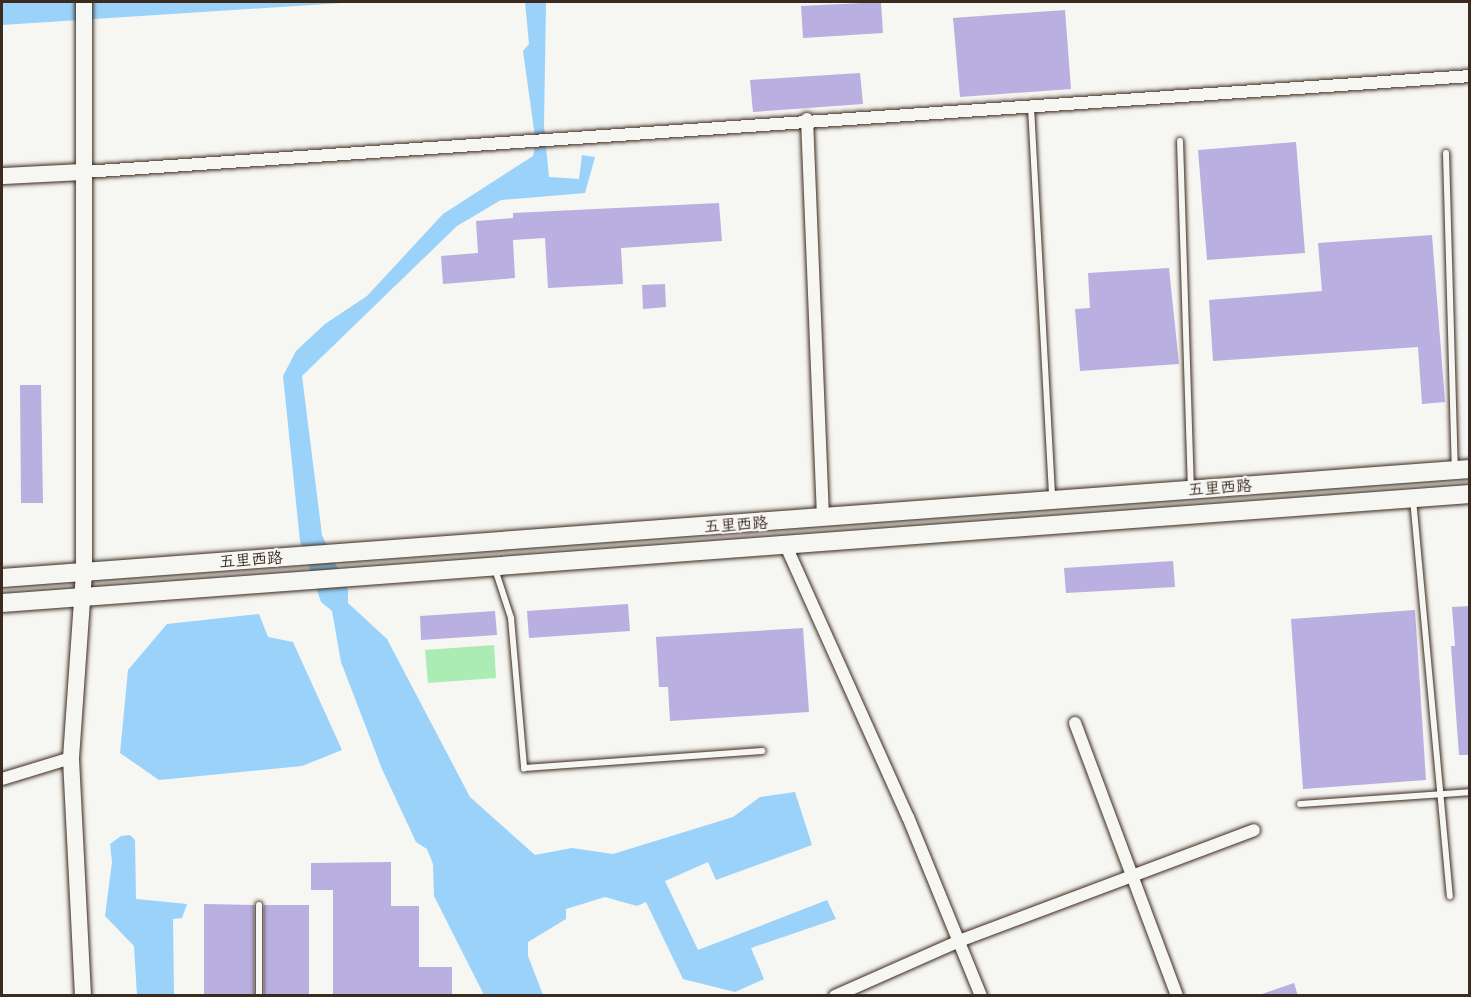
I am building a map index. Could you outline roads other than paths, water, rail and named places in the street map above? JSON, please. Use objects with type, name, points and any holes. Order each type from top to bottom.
[{"type":"main road","points":[[83,996],[71,758],[84,571],[84,2]]},
{"type":"main road","points":[[2,176],[84,172]]},
{"type":"main road","name":"五里西路","points":[[2,578],[1462,469]]},
{"type":"main road","name":"五里西路","points":[[2,603],[1470,494]]},
{"type":"street","points":[[84,172],[807,119],[1031,107],[1470,76]]},
{"type":"street","points":[[807,119],[823,517]]},
{"type":"street","points":[[786,546],[981,996]]},
{"type":"street","points":[[1075,723],[1134,875],[1177,996]]},
{"type":"street","points":[[2,779],[71,758]]},
{"type":"street","points":[[835,996],[959,941],[1254,830]]},
{"type":"lane","points":[[1031,107],[1052,500]]},
{"type":"lane","points":[[1180,141],[1191,490]]},
{"type":"lane","points":[[1446,153],[1462,469]]},
{"type":"lane","points":[[1413,498],[1443,794],[1450,896]]},
{"type":"lane","points":[[495,566],[511,618],[524,768],[762,751]]},
{"type":"lane","points":[[1300,804],[1470,792]]},
{"type":"lane","points":[[259,905],[259,996]]},
{"type":"water","points":[[2,2],[358,2],[2,25]]},
{"type":"water","points":[[525,2],[546,2],[544,126],[549,177],[579,179],[582,155],[595,157],[585,193],[501,200],[457,226],[302,376],[322,535],[348,590],[348,603],[387,639],[470,797],[535,855],[572,848],[613,854],[733,817],[760,797],[795,792],[812,845],[716,880],[708,862],[665,881],[698,950],[827,900],[836,919],[751,948],[764,979],[735,992],[683,979],[646,902],[637,906],[605,897],[566,909],[566,919],[528,942],[528,956],[543,995],[484,995],[434,896],[433,864],[427,849],[416,842],[382,769],[341,662],[332,611],[321,602],[300,541],[283,376],[296,351],[325,324],[367,296],[443,214],[533,156],[536,144],[523,51],[529,44]]},
{"type":"water","points":[[259,614],[268,637],[293,642],[342,750],[302,766],[159,780],[120,753],[128,670],[167,624]]},
{"type":"water","points":[[130,835],[135,840],[136,899],[187,904],[182,918],[173,919],[174,995],[137,995],[134,946],[105,916],[112,862],[110,844],[121,836]]}]
